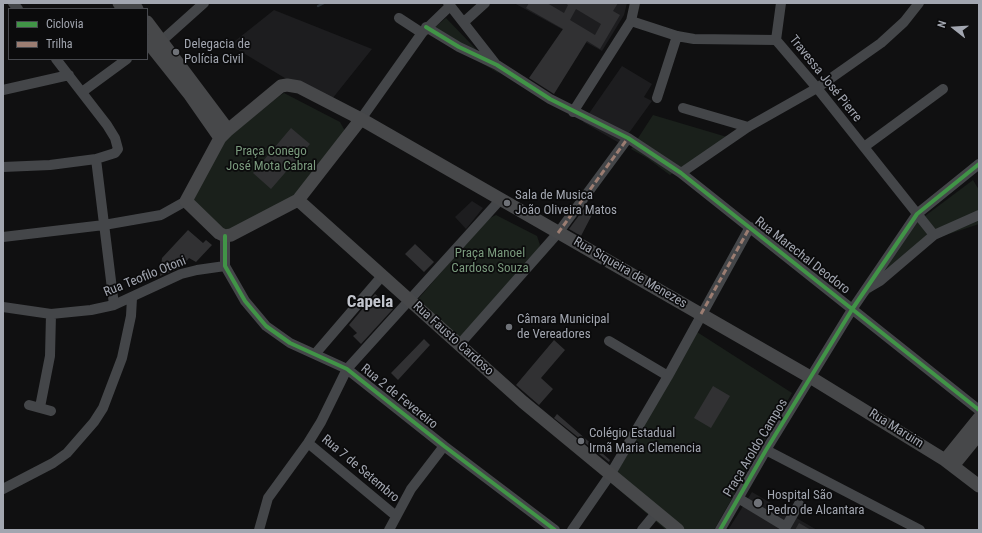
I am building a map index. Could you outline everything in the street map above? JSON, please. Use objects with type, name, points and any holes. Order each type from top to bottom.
[{"type":"main road","points":[[148,26],[152,42],[190,95],[224,134]]},
{"type":"main road","points":[[361,118],[298,200],[231,235],[225,236],[219,233],[186,201],[224,134],[277,88],[287,85],[299,87],[361,118],[558,233]]},
{"type":"main road","name":"Rua Fausto Cardoso","points":[[298,200],[459,345],[610,475]]},
{"type":"main road","name":"Rua Siqueira de Menezes","points":[[558,233],[701,314]]},
{"type":"main road","points":[[701,314],[810,377]]},
{"type":"main road","name":"Rua Maruim","points":[[810,377],[949,463],[979,486]]},
{"type":"main road","points":[[949,463],[979,418]]},
{"type":"main road","points":[[949,463],[979,434]]},
{"type":"main road","points":[[610,475],[678,530]]},
{"type":"street","points":[[152,42],[204,3]]},
{"type":"street","points":[[464,22],[485,3]]},
{"type":"street","points":[[574,112],[630,21],[635,3]]},
{"type":"street","points":[[776,40],[781,3]]},
{"type":"street","points":[[681,173],[748,127],[818,88],[881,43],[904,22],[919,3]]},
{"type":"street","points":[[361,118],[424,30],[449,4],[496,65]]},
{"type":"street","name":"Rua Marechal Deodoro","points":[[399,18],[496,65],[574,112],[628,138],[681,173],[853,308],[979,410]]},
{"type":"street","name":"Travessa José Pierre","points":[[630,21],[677,36],[701,39],[776,40],[818,88],[934,235]]},
{"type":"street","points":[[657,98],[677,36]]},
{"type":"street","points":[[3,167],[50,165],[96,159],[115,153],[118,146],[107,125],[57,60]]},
{"type":"street","points":[[82,92],[126,60]]},
{"type":"street","points":[[3,90],[69,75]]},
{"type":"street","points":[[864,147],[943,89]]},
{"type":"street","points":[[682,108],[748,127]]},
{"type":"street","points":[[459,345],[558,233],[628,138]]},
{"type":"street","points":[[96,159],[114,305]]},
{"type":"street","name":"Praça Aroldo Campos","points":[[720,530],[766,450],[853,308],[917,214],[979,164]]},
{"type":"street","points":[[260,530],[268,498],[308,443],[321,422],[347,369],[500,200]]},
{"type":"street","points":[[3,238],[104,225],[161,215],[186,201]]},
{"type":"street","points":[[865,290],[880,281],[934,235],[979,215]]},
{"type":"street","points":[[572,530],[610,475],[668,376],[750,227]]},
{"type":"street","name":"Rua 2 de Fevereiro","points":[[225,236],[225,266],[245,301],[266,326],[285,340],[347,369],[444,446],[555,530]]},
{"type":"street","name":"Rua Teofilo Otoni","points":[[3,307],[51,314],[76,312],[114,305],[132,298],[181,274],[225,266]]},
{"type":"street","points":[[315,354],[382,276]]},
{"type":"street","points":[[3,488],[67,453],[94,422],[103,408],[122,358],[131,316],[132,298]]},
{"type":"street","points":[[40,408],[50,356],[51,314]]},
{"type":"street","points":[[609,341],[668,376]]},
{"type":"street","points":[[29,406],[51,411]]},
{"type":"street","name":"Rua 7 de Setembro","points":[[308,443],[396,516]]},
{"type":"street","points":[[389,530],[411,489],[444,446]]},
{"type":"street","points":[[766,450],[920,530]]},
{"type":"street","points":[[738,498],[785,528],[799,504]]},
{"type":"street","points":[[642,530],[656,512]]},
{"type":"shaded area","points":[[514,3],[627,3],[624,15],[602,51]]},
{"type":"shaded area","points":[[274,10],[372,49],[328,104],[230,45]]},
{"type":"shaded area","points":[[622,66],[652,84],[644,97],[652,101],[621,144],[583,122]]},
{"type":"shaded area","points":[[472,201],[483,208],[466,229],[455,217]]},
{"type":"shaded area","name":"Hospital São Pedro de Alcantara","points":[[752,492],[817,530],[728,530]]},
{"type":"green space","points":[[446,18],[500,74],[429,32]]},
{"type":"green space","name":"Praça Conego José Mota Cabral","points":[[284,93],[340,122],[345,131],[299,201],[229,233],[191,205],[220,144]]},
{"type":"green space","points":[[653,115],[727,137],[670,175],[647,158],[631,149]]},
{"type":"green space","points":[[973,180],[979,190],[979,224],[928,241],[858,304],[909,228]]},
{"type":"green space","name":"Praça Manoel Cardoso Souza","points":[[496,215],[537,236],[540,245],[537,253],[461,338],[413,305],[486,220]]},
{"type":"green space","points":[[697,332],[792,393],[714,530],[666,530],[611,483]]},
{"type":"building","points":[[529,3],[547,3],[564,13],[568,5],[565,3],[618,3],[613,11],[620,15],[600,49],[587,41],[554,94],[529,78],[563,29],[526,8]],"holes":[[[576,9],[601,24],[595,35],[570,20]]]},
{"type":"building","points":[[291,128],[310,144],[271,189],[253,173]]},
{"type":"building","points":[[586,206],[595,209],[581,236],[569,229]]},
{"type":"building","points":[[188,230],[203,243],[206,240],[212,245],[196,262],[189,258],[182,267],[160,276],[162,258]]},
{"type":"building","points":[[415,244],[434,262],[424,272],[405,254]]},
{"type":"building","points":[[375,294],[393,309],[361,344],[353,336],[357,333],[349,325]]},
{"type":"building","points":[[424,339],[430,345],[398,380],[391,373]]},
{"type":"building","points":[[554,340],[565,350],[541,378],[553,389],[539,405],[516,385]]},
{"type":"building","points":[[713,386],[730,396],[711,428],[694,418]]},
{"type":"building","points":[[557,414],[610,460],[609,462],[554,418]]},
{"type":"building","points":[[799,523],[811,530],[795,530]]},
{"type":"waterway","points":[[318,6],[324,3]]},
{"type":"marked path","points":[[558,233],[628,138]]},
{"type":"marked path","points":[[701,314],[750,227]]},
{"type":"cycle path","points":[[426,27],[459,47],[497,65],[550,99],[628,138],[681,173],[979,410]]},
{"type":"cycle path","points":[[720,530],[766,450],[853,308],[917,214],[979,164]]},
{"type":"cycle path","points":[[225,236],[225,266],[245,301],[266,326],[290,343],[347,369],[444,446],[555,530]]},
{"type":"place","name":"Delegacia de Polícia Civil","points":[[176,52]]},
{"type":"place","name":"Sala de Musica João Oliveira Matos","points":[[507,203]]},
{"type":"place","name":"Câmara Municipal de Vereadores","points":[[509,327]]},
{"type":"place","name":"Colégio Estadual Irmã Maria Clemencia","points":[[581,441]]},
{"type":"place","name":"Hospital São Pedro de Alcantara","points":[[758,503]]},
{"type":"district","name":"Capela","points":[[370,303]]}]
